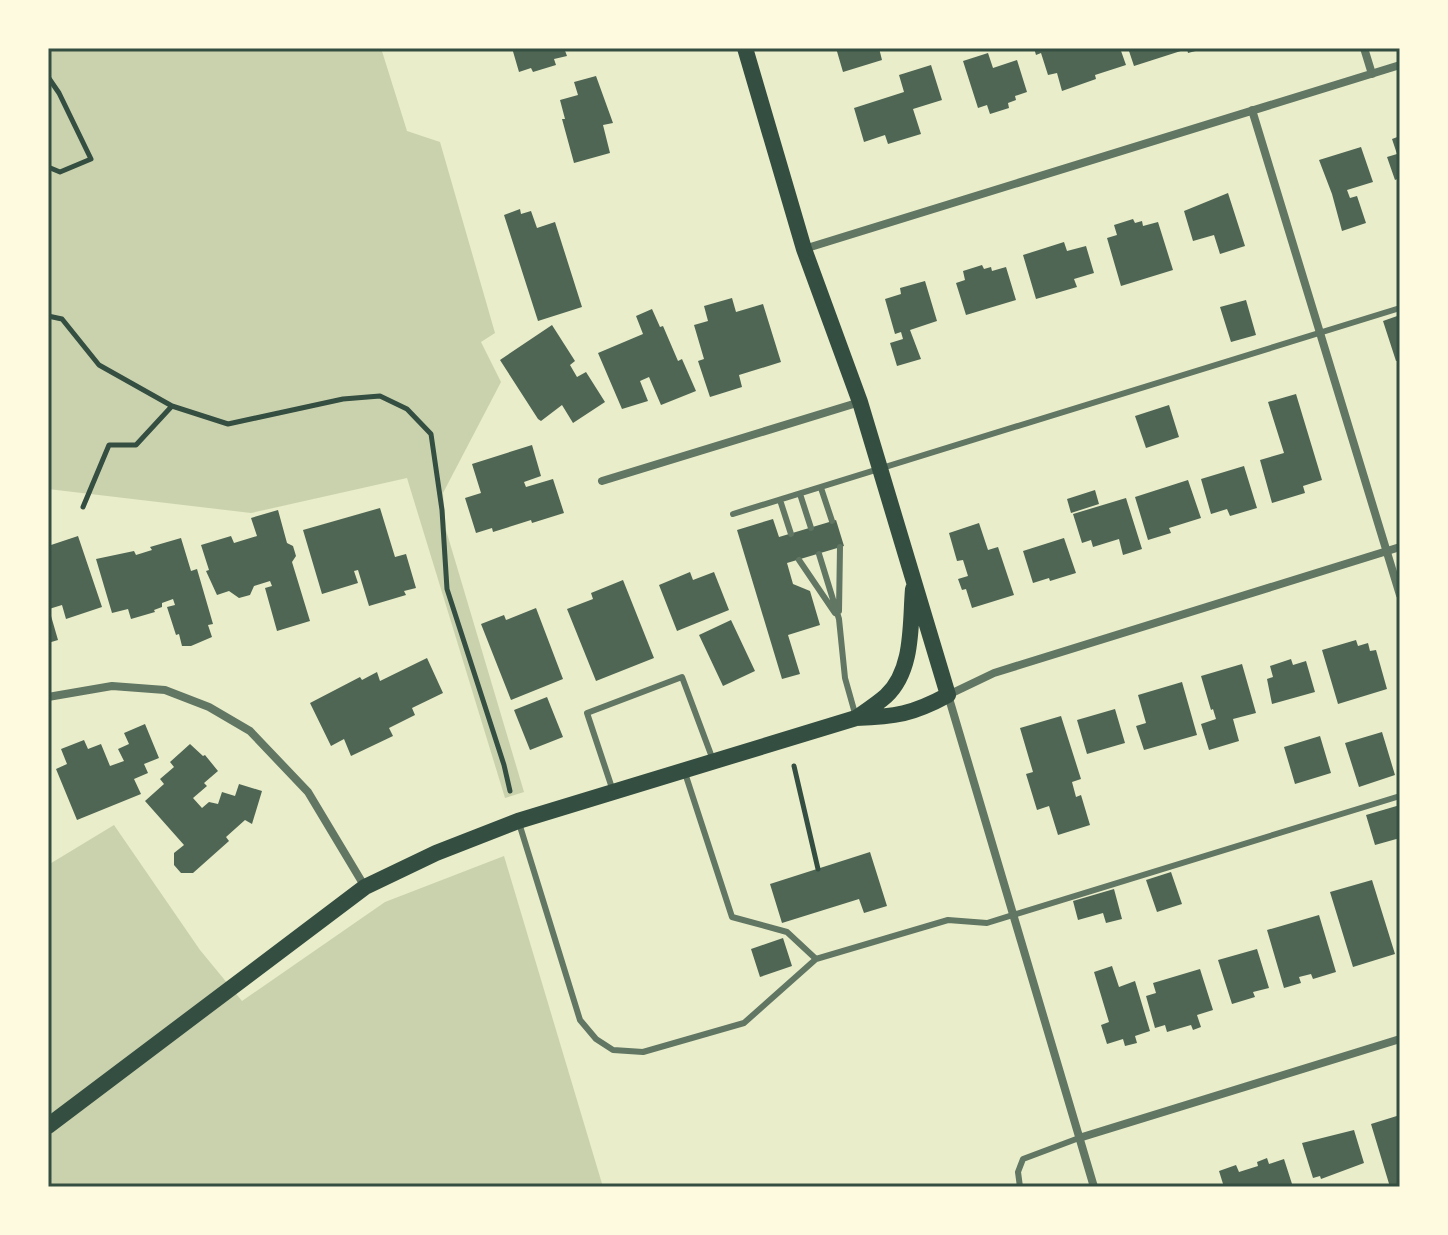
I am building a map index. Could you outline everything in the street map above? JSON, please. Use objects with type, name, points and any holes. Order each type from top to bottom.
[{"type":"main road","points":[[48,1126],[365,887],[436,853],[518,821],[856,718],[895,717],[924,708],[948,695],[860,402],[804,249],[745,48]]},
{"type":"main road","points":[[856,718],[888,695],[902,672],[908,646],[914,577]]},
{"type":"street","points":[[1364,48],[1372,74]]},
{"type":"street","points":[[804,249],[1400,65]]},
{"type":"street","points":[[1252,110],[1400,595]]},
{"type":"street","points":[[602,481],[860,402]]},
{"type":"street","points":[[1094,1187],[948,695],[994,673],[1400,547]]},
{"type":"street","points":[[48,697],[112,686],[165,690],[209,707],[250,731],[308,792],[365,887]]},
{"type":"street","points":[[1079,1138],[1400,1039]]},
{"type":"lane","points":[[733,514],[1400,308]]},
{"type":"lane","points":[[821,488],[832,521]]},
{"type":"lane","points":[[800,494],[811,528]]},
{"type":"lane","points":[[780,500],[791,534]]},
{"type":"lane","points":[[840,547],[839,619],[845,678],[856,718]]},
{"type":"lane","points":[[819,554],[839,619]]},
{"type":"lane","points":[[799,560],[839,619]]},
{"type":"lane","points":[[613,791],[587,713],[682,677],[713,761]]},
{"type":"lane","points":[[684,770],[732,917],[787,932],[816,959]]},
{"type":"lane","points":[[518,821],[580,1020],[596,1039],[613,1050],[643,1052],[744,1023],[816,959],[948,920],[987,923],[1400,796]]},
{"type":"lane","points":[[1020,1187],[1018,1172],[1023,1159],[1079,1138]]},
{"type":"path","points":[[48,77],[91,159],[60,172],[48,167]]},
{"type":"path","points":[[48,316],[62,319],[99,365],[172,406],[228,424],[343,399],[380,396],[407,409],[431,434],[442,510],[447,589],[510,791]]},
{"type":"path","points":[[83,507],[109,445],[136,445],[172,406]]},
{"type":"path","points":[[794,766],[818,869]]},
{"type":"green space","points":[[48,48],[381,48],[407,131],[440,142],[495,333],[481,342],[501,382],[443,493],[446,530],[524,792],[505,798],[407,478],[251,513],[48,489]]},
{"type":"green space","points":[[114,825],[200,950],[242,1001],[385,902],[504,856],[603,1187],[48,1187],[48,865]]},
{"type":"building","points":[[512,48],[564,48],[567,56],[554,59],[556,65],[533,72],[531,68],[519,72]]},
{"type":"building","points":[[836,48],[879,48],[882,60],[843,72]]},
{"type":"building","points":[[1034,48],[1120,48],[1126,65],[1095,75],[1096,79],[1062,91],[1057,73],[1048,75],[1041,53],[1036,55]]},
{"type":"building","points":[[1128,48],[1203,49],[1188,53],[1187,49],[1134,66]]},
{"type":"building","points":[[988,53],[993,68],[1017,60],[1027,92],[1015,96],[1016,100],[1008,103],[1009,108],[990,114],[987,105],[978,108],[963,61]]},
{"type":"building","points":[[931,65],[942,100],[913,109],[921,134],[888,144],[885,135],[864,142],[854,108],[904,92],[899,75]]},
{"type":"building","points":[[596,76],[613,123],[603,125],[610,153],[574,163],[560,100],[578,95],[574,82]]},
{"type":"building","points":[[1400,136],[1400,178],[1395,180],[1387,157],[1397,154],[1392,139]]},
{"type":"building","points":[[1361,147],[1373,182],[1347,190],[1350,198],[1357,196],[1366,223],[1342,231],[1319,160]]},
{"type":"building","points":[[1228,193],[1245,246],[1220,254],[1214,235],[1193,241],[1184,211]]},
{"type":"building","points":[[520,209],[521,214],[531,211],[537,228],[555,222],[582,307],[538,321],[504,215]]},
{"type":"building","points":[[1133,219],[1135,223],[1142,221],[1143,226],[1158,222],[1173,270],[1121,286],[1107,238],[1117,235],[1114,225]]},
{"type":"building","points":[[1064,242],[1067,251],[1086,246],[1094,273],[1074,279],[1077,287],[1036,299],[1023,255]]},
{"type":"building","points":[[982,265],[984,269],[991,267],[992,271],[1006,267],[1016,300],[966,315],[956,283],[965,280],[963,271]]},
{"type":"building","points":[[925,281],[937,321],[910,330],[921,359],[897,366],[890,343],[903,339],[901,332],[895,334],[885,299],[901,294],[900,288]]},
{"type":"building","points":[[732,298],[736,312],[763,304],[781,362],[739,375],[742,387],[710,397],[698,361],[704,359],[694,325],[708,321],[704,306]]},
{"type":"building","points":[[1246,300],[1256,335],[1231,342],[1220,307]]},
{"type":"building","points":[[652,309],[678,361],[682,359],[696,391],[661,405],[649,377],[640,381],[648,401],[622,409],[598,353],[643,334],[636,316]]},
{"type":"building","points":[[1400,315],[1400,360],[1396,361],[1383,321]]},
{"type":"building","points":[[552,325],[575,361],[570,365],[577,377],[586,372],[605,402],[573,423],[562,405],[541,421],[538,419],[500,360]]},
{"type":"building","points":[[1296,394],[1322,480],[1303,486],[1305,493],[1272,503],[1260,460],[1284,453],[1268,402]]},
{"type":"building","points":[[1169,405],[1179,437],[1146,448],[1135,416]]},
{"type":"building","points":[[532,445],[541,476],[524,482],[526,487],[553,479],[564,513],[493,532],[492,528],[476,533],[465,498],[481,493],[472,464]]},
{"type":"building","points":[[1244,466],[1257,508],[1230,516],[1227,509],[1211,514],[1201,479]]},
{"type":"building","points":[[1188,480],[1201,518],[1169,528],[1171,533],[1148,540],[1135,497]]},
{"type":"building","points":[[1095,490],[1099,504],[1071,513],[1067,499]]},
{"type":"building","points":[[1126,498],[1142,549],[1123,555],[1119,539],[1093,547],[1091,540],[1082,543],[1073,514]]},
{"type":"building","points":[[380,508],[395,557],[406,554],[416,588],[404,591],[406,595],[369,606],[358,570],[354,571],[358,583],[322,594],[303,530]]},
{"type":"building","points":[[278,510],[287,543],[293,546],[296,556],[292,562],[310,621],[277,631],[265,588],[272,586],[270,581],[254,586],[250,595],[239,598],[229,591],[217,595],[206,571],[209,570],[201,545],[231,536],[234,543],[257,536],[251,518]]},
{"type":"building","points":[[773,519],[779,537],[836,520],[844,546],[787,563],[793,584],[810,591],[820,625],[788,635],[800,674],[782,679],[737,530]]},
{"type":"building","points":[[979,523],[988,550],[998,547],[1014,595],[972,608],[966,589],[962,590],[958,579],[968,576],[963,560],[957,561],[949,533]]},
{"type":"building","points":[[78,536],[102,607],[66,619],[62,605],[49,609],[58,640],[48,643],[48,546]]},
{"type":"building","points":[[181,538],[191,571],[197,569],[213,624],[208,625],[212,637],[191,646],[182,646],[179,634],[176,635],[167,607],[175,605],[173,599],[162,603],[162,607],[155,612],[131,619],[128,609],[112,613],[96,559],[134,551],[136,555],[152,550],[150,547]]},
{"type":"building","points":[[1064,538],[1076,573],[1033,583],[1023,551]]},
{"type":"building","points":[[690,572],[693,580],[714,572],[729,610],[677,631],[659,585]]},
{"type":"building","points":[[623,580],[654,658],[596,681],[567,609],[593,599],[591,593]]},
{"type":"building","points":[[536,608],[563,679],[511,700],[481,624],[504,615],[506,620]]},
{"type":"building","points":[[731,620],[755,671],[723,686],[699,635]]},
{"type":"building","points":[[1356,640],[1358,646],[1368,643],[1370,651],[1376,650],[1387,689],[1338,704],[1322,650]]},
{"type":"building","points":[[427,658],[443,693],[412,708],[415,715],[389,728],[393,736],[351,756],[344,739],[331,746],[310,703],[360,677],[362,680],[377,672],[380,681]]},
{"type":"building","points":[[1291,659],[1293,665],[1306,661],[1315,692],[1272,704],[1267,679],[1273,677],[1270,666]]},
{"type":"building","points":[[1242,664],[1256,713],[1233,719],[1239,741],[1209,750],[1201,724],[1216,719],[1201,676]]},
{"type":"building","points":[[1182,682],[1197,735],[1144,750],[1136,726],[1146,723],[1138,695]]},
{"type":"building","points":[[547,697],[563,737],[530,750],[514,710]]},
{"type":"building","points":[[1115,709],[1125,743],[1087,754],[1077,720]]},
{"type":"building","points":[[1061,716],[1081,779],[1072,782],[1076,797],[1081,795],[1090,825],[1058,835],[1049,806],[1037,810],[1026,774],[1033,772],[1020,728]]},
{"type":"building","points":[[145,724],[159,758],[144,764],[148,773],[134,779],[141,794],[77,820],[56,769],[67,764],[61,749],[84,740],[88,749],[101,744],[110,766],[124,761],[118,749],[129,744],[124,733]]},
{"type":"building","points":[[1382,732],[1395,775],[1359,787],[1345,743]]},
{"type":"building","points":[[1320,736],[1331,773],[1295,784],[1284,747]]},
{"type":"building","points":[[190,744],[205,755],[218,771],[193,798],[202,808],[209,802],[218,804],[222,792],[235,796],[239,784],[262,791],[252,824],[245,820],[226,837],[229,841],[193,873],[181,873],[174,865],[174,853],[184,845],[145,801],[164,784],[160,779],[174,767],[170,762]]},
{"type":"building","points":[[1400,805],[1400,838],[1375,845],[1366,815]]},
{"type":"building","points":[[870,852],[887,906],[864,913],[859,899],[782,923],[770,884]]},
{"type":"building","points":[[1171,872],[1182,904],[1157,912],[1146,880]]},
{"type":"building","points":[[1372,880],[1395,954],[1353,967],[1330,892]]},
{"type":"building","points":[[1114,889],[1122,919],[1106,923],[1103,913],[1078,920],[1073,901]]},
{"type":"building","points":[[1319,915],[1336,972],[1313,979],[1311,974],[1299,977],[1301,983],[1284,988],[1267,930]]},
{"type":"building","points":[[783,938],[792,966],[760,977],[751,949]]},
{"type":"building","points":[[1257,949],[1269,988],[1253,992],[1255,997],[1232,1004],[1218,960]]},
{"type":"building","points":[[1112,966],[1119,987],[1135,981],[1150,1031],[1135,1036],[1137,1043],[1125,1046],[1123,1039],[1107,1044],[1101,1025],[1109,1022],[1094,972]]},
{"type":"building","points":[[1200,969],[1213,1010],[1197,1015],[1201,1027],[1193,1030],[1191,1025],[1167,1032],[1165,1025],[1155,1028],[1146,996],[1156,993],[1153,983]]},
{"type":"building","points":[[1400,1115],[1400,1184],[1390,1187],[1371,1124]]},
{"type":"building","points":[[1354,1130],[1364,1163],[1321,1179],[1320,1176],[1313,1178],[1302,1143]]},
{"type":"building","points":[[1267,1158],[1269,1164],[1284,1159],[1293,1187],[1224,1187],[1219,1171],[1236,1165],[1239,1172],[1258,1166],[1257,1162]]}]
